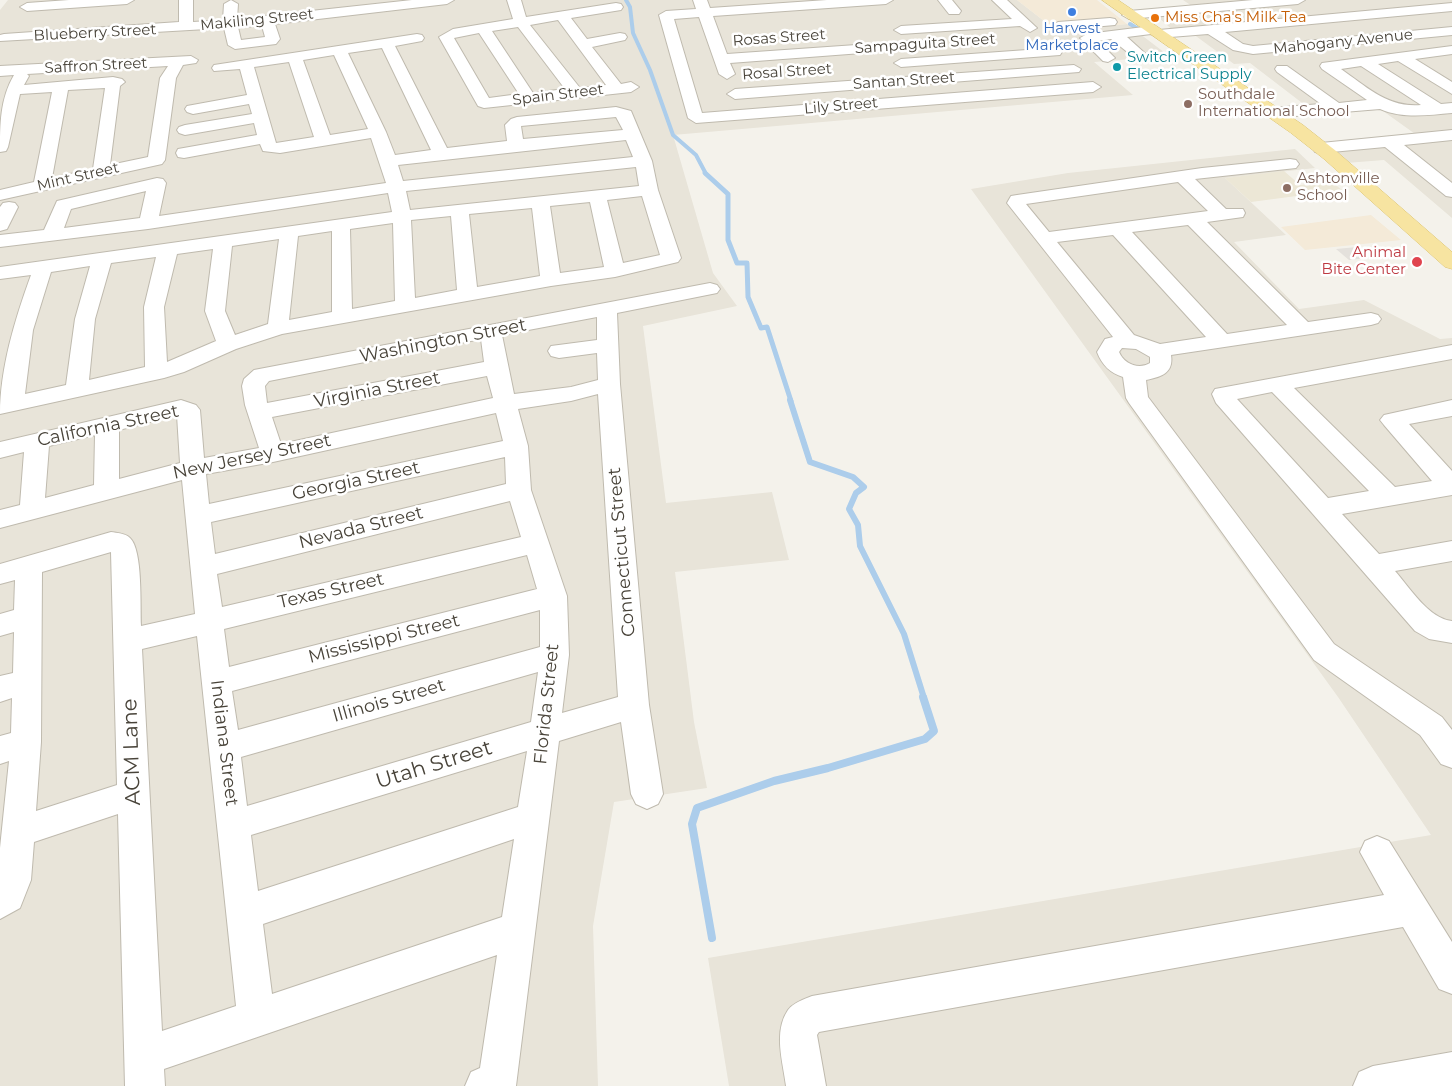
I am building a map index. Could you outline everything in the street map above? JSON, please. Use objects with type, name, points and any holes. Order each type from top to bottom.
[{"type":"main road","points":[[1109,0],[1326,152],[1452,262]]},
{"type":"street","name":"Makiling Street","points":[[186,27],[233,11],[267,21],[447,0]]},
{"type":"street","points":[[742,114],[735,94],[733,76],[722,59],[721,42],[715,27],[702,6],[886,0]]},
{"type":"street","points":[[1187,0],[1200,9]]},
{"type":"street","points":[[1058,26],[1200,9],[1298,0]]},
{"type":"street","points":[[498,9],[516,3],[521,22],[576,93]]},
{"type":"street","points":[[935,12],[950,5],[972,10]]},
{"type":"street","points":[[998,5],[1023,22],[1074,69]]},
{"type":"street","points":[[389,6],[394,22]]},
{"type":"street","name":"Lily Street","points":[[702,6],[666,15],[696,118],[1093,86],[1074,69]]},
{"type":"street","points":[[2,41],[29,9],[126,7]]},
{"type":"street","points":[[183,7],[186,27]]},
{"type":"street","points":[[529,98],[483,28],[616,7]]},
{"type":"street","points":[[1108,58],[1087,38],[1115,34],[1210,28],[1451,7]]},
{"type":"street","points":[[1411,10],[1450,31]]},
{"type":"street","points":[[233,11],[235,45],[272,41],[267,21]]},
{"type":"street","points":[[350,11],[355,28]]},
{"type":"street","points":[[1371,14],[1409,35]]},
{"type":"street","points":[[310,16],[315,33]]},
{"type":"street","points":[[562,16],[583,44],[620,37]]},
{"type":"street","points":[[1332,17],[1369,39]]},
{"type":"street","points":[[1293,20],[1331,43]]},
{"type":"street","points":[[884,31],[1023,22]]},
{"type":"street","points":[[1254,24],[1288,48]]},
{"type":"street","points":[[572,29],[590,26]]},
{"type":"street","name":"Blueberry Street","points":[[2,41],[186,27]]},
{"type":"street","name":"Spain Street","points":[[483,28],[446,37],[484,103],[624,88],[583,44]]},
{"type":"street","name":"Mahogany Avenue","points":[[1210,28],[1245,50],[1288,48],[1450,31]]},
{"type":"street","points":[[108,46],[116,31]]},
{"type":"street","points":[[1115,34],[1141,56]]},
{"type":"street","name":"Sampaguita Street","points":[[1018,38],[1038,36]]},
{"type":"street","points":[[218,68],[417,38]]},
{"type":"street","points":[[386,42],[441,154]]},
{"type":"street","name":"Sampaguita Street","points":[[722,59],[939,43]]},
{"type":"street","points":[[340,49],[378,132],[396,186],[401,216],[406,305]]},
{"type":"street","points":[[1446,109],[1411,111],[1393,109],[1382,104],[1327,66],[1445,51],[1452,60]]},
{"type":"street","points":[[887,64],[1055,52]]},
{"type":"street","points":[[294,56],[323,140]]},
{"type":"street","points":[[1400,56],[1452,89]]},
{"type":"street","name":"Saffron Street","points":[[0,71],[185,61],[168,78]]},
{"type":"street","points":[[1363,61],[1446,109]]},
{"type":"street","points":[[246,64],[269,147],[274,148],[378,132]]},
{"type":"street","name":"Santan Street","points":[[735,94],[1074,69]]},
{"type":"street","points":[[1282,69],[1336,108]]},
{"type":"street","points":[[0,147],[13,90],[25,70]]},
{"type":"street","points":[[150,80],[168,78]]},
{"type":"street","name":"Mint Street","points":[[4,201],[42,185],[156,160],[168,78]]},
{"type":"street","points":[[13,90],[131,81]]},
{"type":"street","points":[[102,171],[113,82]]},
{"type":"street","points":[[42,185],[61,86]]},
{"type":"street","points":[[192,109],[256,98]]},
{"type":"street","points":[[1271,112],[1382,104]]},
{"type":"street","points":[[43,267],[22,330],[6,406],[77,388],[156,373],[176,367],[228,344],[278,328],[551,280],[615,271],[671,258],[643,161],[625,114],[616,112],[518,122],[513,124],[516,145],[387,161]]},
{"type":"street","points":[[185,130],[261,117]]},
{"type":"street","points":[[184,152],[267,138]]},
{"type":"street","points":[[1326,152],[1392,143],[1449,139]]},
{"type":"street","points":[[1392,143],[1452,192]]},
{"type":"street","points":[[0,241],[148,223],[396,186],[643,161]]},
{"type":"street","points":[[1126,341],[1016,203],[1017,200],[1290,164]]},
{"type":"street","points":[[1045,238],[1119,230],[1228,214],[1183,177]]},
{"type":"street","points":[[52,234],[63,205],[157,183],[148,223]]},
{"type":"street","points":[[0,273],[401,216],[597,194],[650,190]]},
{"type":"street","points":[[597,194],[615,271]]},
{"type":"street","points":[[0,225],[4,201]]},
{"type":"street","points":[[540,201],[551,280]]},
{"type":"street","points":[[459,209],[468,296]]},
{"type":"street","points":[[1193,219],[1303,329]]},
{"type":"street","points":[[341,224],[342,318]]},
{"type":"street","points":[[1119,230],[1222,341]]},
{"type":"street","points":[[278,328],[289,232]]},
{"type":"street","points":[[223,242],[216,311],[228,344]]},
{"type":"street","points":[[156,373],[154,306],[168,249]]},
{"type":"street","points":[[77,388],[85,319],[102,259]]},
{"type":"street","name":"Washington Street","points":[[273,454],[259,412],[252,383],[255,378],[262,375],[710,289]]},
{"type":"street","name":"Connecticut Street","points":[[607,310],[609,384],[634,705],[646,794]]},
{"type":"street","points":[[1156,350],[1162,361],[1157,370],[1143,374],[1118,367],[1109,358],[1108,352],[1113,344],[1126,341],[1142,344],[1156,350],[1371,319]]},
{"type":"street","name":"Florida Street","points":[[491,331],[496,367],[516,446],[519,490],[553,596],[555,655],[518,930],[491,1084]]},
{"type":"street","points":[[559,351],[609,344]]},
{"type":"street","points":[[1452,352],[1223,394],[1224,398],[1425,623],[1439,631],[1452,632]]},
{"type":"street","name":"Virginia Street","points":[[259,412],[496,367]]},
{"type":"street","points":[[1134,373],[1137,398],[1324,652],[1442,724],[1452,754]]},
{"type":"street","points":[[1276,383],[1390,496]]},
{"type":"street","name":"New Jersey Street","points":[[0,519],[192,468],[273,454],[506,403],[571,394],[609,384]]},
{"type":"street","name":"California Street","points":[[0,450],[107,423],[186,408],[192,468]]},
{"type":"street","points":[[1451,486],[1392,420],[1452,408]]},
{"type":"street","points":[[106,491],[107,423]]},
{"type":"street","points":[[32,510],[37,441]]},
{"type":"street","name":"Georgia Street","points":[[197,516],[516,446]]},
{"type":"street","name":"Indiana Street","points":[[192,468],[223,748],[234,825],[256,1018]]},
{"type":"street","points":[[1322,508],[1451,486]]},
{"type":"street","name":"Nevada Street","points":[[203,567],[519,490]]},
{"type":"street","name":"ACM Lane","points":[[15,571],[111,542],[119,543],[124,548],[145,1071]]},
{"type":"street","name":"Texas Street","points":[[128,641],[535,543]]},
{"type":"street","points":[[1374,565],[1452,551]]},
{"type":"street","points":[[7,891],[18,832],[13,746],[13,686],[28,617],[15,571]]},
{"type":"street","name":"Mississippi Street","points":[[216,682],[553,596]]},
{"type":"street","points":[[0,625],[28,617]]},
{"type":"street","name":"Illinois Street","points":[[223,748],[555,655]]},
{"type":"street","name":"Utah Street","points":[[234,825],[634,705]]},
{"type":"street","points":[[18,832],[134,794]]},
{"type":"street","points":[[244,913],[534,817]]},
{"type":"street","points":[[1377,852],[1452,976]]},
{"type":"street","points":[[806,1086],[798,1035],[802,1022],[812,1015],[1411,908]]},
{"type":"street","points":[[145,1071],[256,1018],[518,930]]},
{"type":"street","points":[[1372,1086],[1452,1071]]},
{"type":"shaded area","points":[[8,0],[1017,0],[1057,31],[1127,24],[1169,56],[1094,62],[1133,95],[673,135],[713,273],[737,306],[643,326],[666,503],[772,492],[789,560],[675,572],[694,722],[707,788],[614,802],[593,926],[598,1086],[0,1086],[0,10]]},
{"type":"shaded area","name":"Harvest Marketplace","points":[[1017,0],[1097,0],[1127,24],[1057,31]]},
{"type":"shaded area","points":[[1183,0],[1452,0],[1452,218],[1384,160],[1346,163],[1327,146],[1418,136],[1376,106],[1310,109],[1250,63],[1234,64],[1189,31],[1176,33],[1150,10],[1192,6]]},
{"type":"shaded area","points":[[1295,149],[1315,168],[1225,178],[1286,235],[1234,242],[1299,309],[1364,300],[1440,339],[1452,338],[1452,1086],[729,1086],[708,958],[1431,835],[1338,697],[971,189],[1068,173]]},
{"type":"shaded area","name":"Ashtonville School","points":[[1284,171],[1300,185],[1332,182],[1342,190],[1251,202],[1225,178]]},
{"type":"shaded area","points":[[1371,215],[1401,240],[1305,250],[1281,227]]},
{"type":"shaded area","points":[[1357,247],[1370,258],[1349,260],[1336,249]]},
{"type":"waterway","points":[[626,0],[630,7],[633,33],[650,70],[673,135],[696,155],[706,174]]},
{"type":"waterway","points":[[1130,24],[1140,30]]},
{"type":"waterway","points":[[706,174],[728,194],[728,240],[737,263],[747,263],[748,297],[761,328],[767,327],[791,401]]},
{"type":"waterway","points":[[790,400],[810,462],[853,477],[864,487],[856,493],[849,509],[858,525],[860,546],[904,634],[924,698]]},
{"type":"waterway","points":[[712,938],[692,824],[697,808],[774,781],[828,768],[925,739],[934,731],[923,697]]},
{"type":"place","name":"Harvest Marketplace","points":[[1072,12]]},
{"type":"place","name":"Miss Cha's Milk Tea","points":[[1155,18]]},
{"type":"place","name":"Switch Green Electrical Supply","points":[[1117,67]]},
{"type":"place","name":"Southdale International School","points":[[1188,104]]},
{"type":"place","name":"Ashtonville School","points":[[1287,188]]},
{"type":"place","name":"Animal Bite Center","points":[[1417,262]]}]
